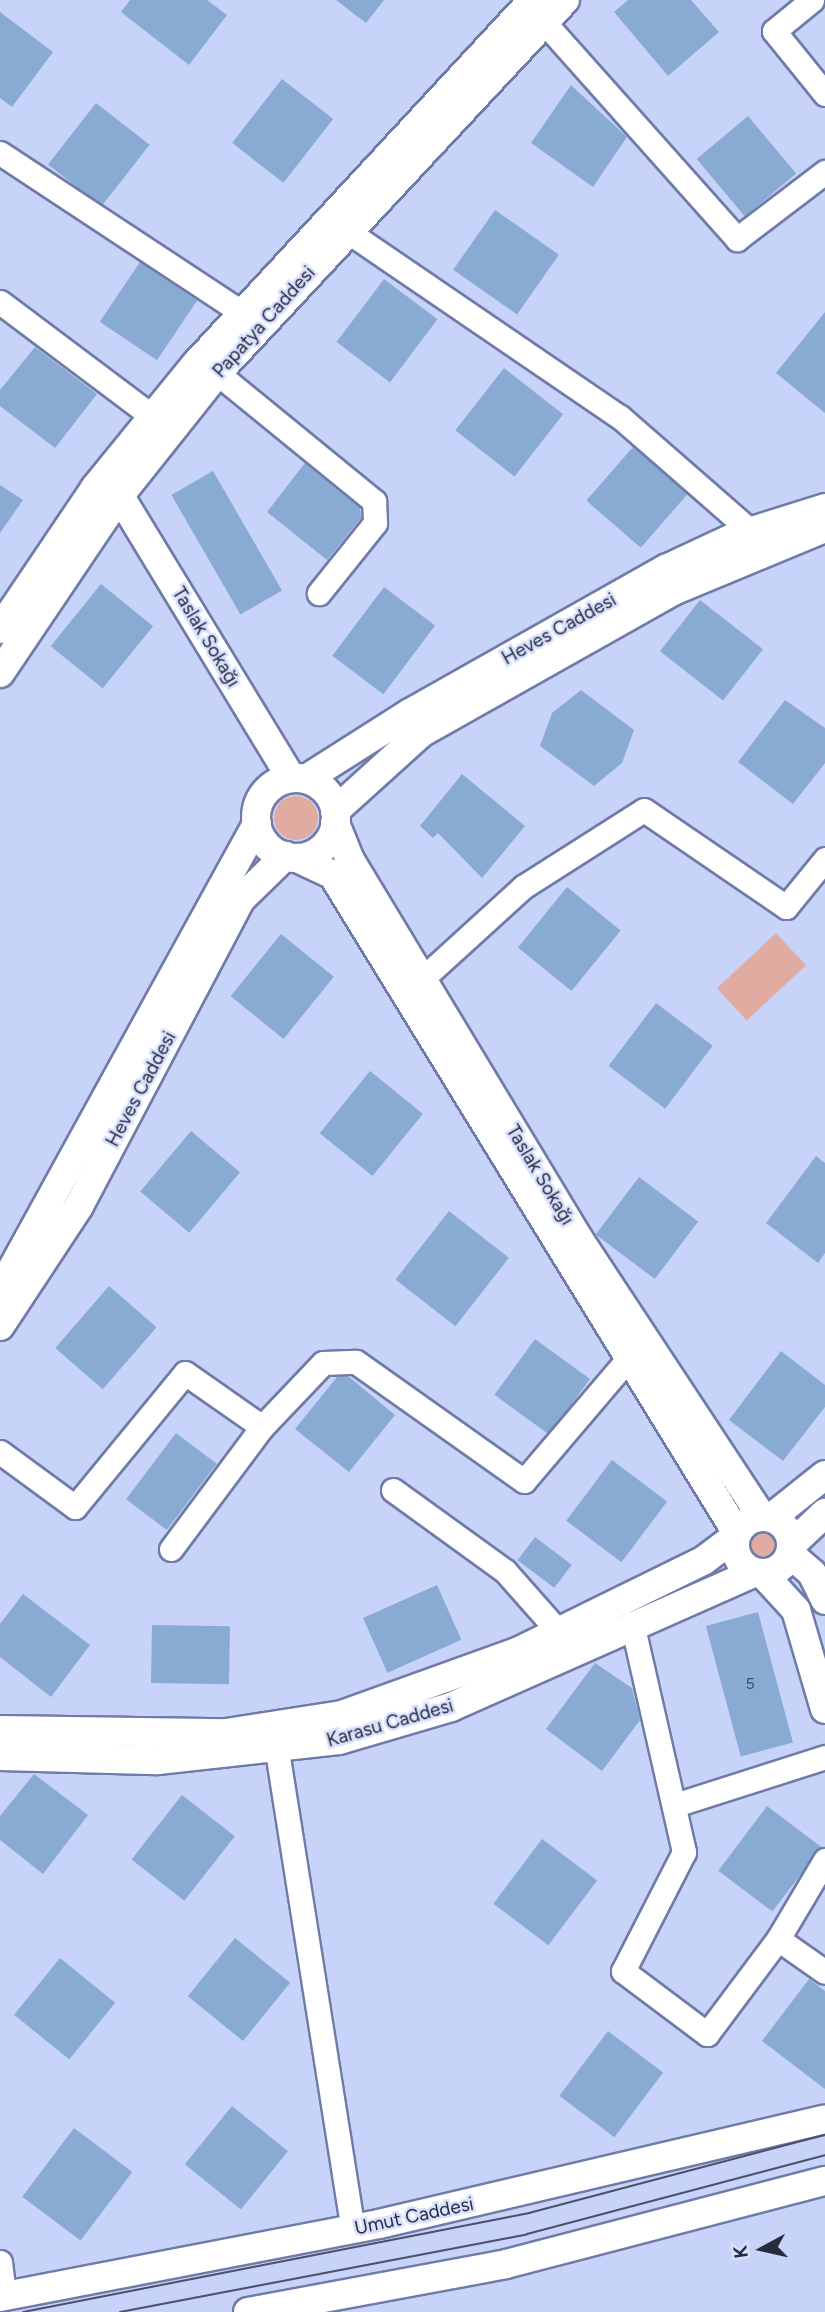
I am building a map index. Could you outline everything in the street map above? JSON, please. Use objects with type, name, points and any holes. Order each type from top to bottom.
[{"type":"street","name":"Papatya Caddesi","points":[[0,673],[153,417],[241,312],[538,10],[565,0]]},
{"type":"street","points":[[812,0],[774,32],[825,94]]},
{"type":"street","name":"Papatya Caddesi","points":[[0,629],[106,495],[347,231],[538,10]]},
{"type":"street","points":[[538,10],[737,239],[825,172]]},
{"type":"street","points":[[1,156],[241,312]]},
{"type":"street","points":[[347,231],[620,417],[761,539]]},
{"type":"street","points":[[0,302],[153,417]]},
{"type":"street","points":[[217,373],[374,501],[375,523],[319,593]]},
{"type":"street","name":"Taslak Sokağı","points":[[106,495],[291,781]]},
{"type":"street","name":"Heves Caddesi","points":[[335,817],[421,733],[761,539],[825,508]]},
{"type":"street","name":"Heves Caddesi","points":[[291,781],[666,569],[761,539],[825,528]]},
{"type":"street","points":[[291,781],[326,791],[335,817],[327,844],[291,857],[266,845],[257,824],[259,802],[291,781]]},
{"type":"street","points":[[422,979],[523,887],[644,810],[786,908],[825,859]]},
{"type":"street","name":"Taslak Sokağı","points":[[335,817],[350,860],[578,1238],[767,1517]]},
{"type":"street","name":"Heves Caddesi","points":[[0,1291],[257,824]]},
{"type":"street","name":"Heves Caddesi","points":[[0,1326],[79,1206],[241,899],[291,857]]},
{"type":"street","name":"Taslak Sokağı","points":[[291,857],[333,875],[628,1359],[708,1476],[736,1535]]},
{"type":"street","points":[[171,1549],[262,1427],[312,1368],[356,1362],[524,1481],[628,1359]]},
{"type":"street","points":[[0,1452],[75,1507],[185,1373],[262,1427]]},
{"type":"street","points":[[825,1475],[767,1517],[736,1535],[740,1563],[759,1574],[796,1610],[825,1709]]},
{"type":"street","points":[[393,1490],[505,1571],[559,1632]]},
{"type":"street","points":[[759,1574],[780,1568],[791,1550],[825,1513]]},
{"type":"street","points":[[767,1517],[786,1528],[791,1550],[811,1573],[825,1600]]},
{"type":"street","name":"Karasu Caddesi","points":[[0,1730],[187,1735],[302,1724],[421,1690],[559,1632],[702,1561],[736,1535]]},
{"type":"street","name":"Karasu Caddesi","points":[[0,1756],[158,1760],[277,1751],[376,1731],[451,1706],[632,1623],[759,1574]]},
{"type":"street","points":[[632,1623],[678,1804],[682,1866],[623,1971],[706,2034],[778,1940],[825,1860]]},
{"type":"street","points":[[277,1751],[353,2229]]},
{"type":"street","points":[[678,1804],[825,1757]]},
{"type":"street","points":[[778,1940],[825,1972]]},
{"type":"street","name":"Umut Caddesi","points":[[2,2297],[353,2229],[825,2119]]},
{"type":"street","points":[[248,2312],[519,2261],[825,2181]]},
{"type":"street","points":[[0,2262],[2,2297]]},
{"type":"shaded area","points":[[296,796],[311,803],[318,818],[311,833],[296,840],[281,833],[274,818],[281,803]]},
{"type":"shaded area","points":[[776,933],[806,965],[747,1020],[717,988]]},
{"type":"shaded area","points":[[763,1530],[774,1535],[779,1546],[774,1557],[763,1562],[752,1557],[747,1546],[752,1535]]},
{"type":"building","points":[[130,0],[207,0],[227,15],[189,65],[121,12]]},
{"type":"building","points":[[336,0],[384,0],[366,23]]},
{"type":"building","points":[[628,0],[691,0],[719,32],[668,76],[614,12]]},
{"type":"building","points":[[0,12],[53,52],[12,107],[0,98]]},
{"type":"building","points":[[282,79],[333,119],[283,183],[232,143]]},
{"type":"building","points":[[571,85],[627,137],[593,187],[531,143]]},
{"type":"building","points":[[96,103],[150,145],[102,206],[48,164]]},
{"type":"building","points":[[748,116],[796,173],[745,217],[697,159]]},
{"type":"building","points":[[495,210],[559,255],[517,315],[453,270]]},
{"type":"building","points":[[140,262],[197,301],[157,360],[100,322]]},
{"type":"building","points":[[384,279],[438,319],[390,382],[336,342]]},
{"type":"building","points":[[825,312],[825,413],[776,373]]},
{"type":"building","points":[[35,347],[97,394],[55,448],[0,406],[0,390]]},
{"type":"building","points":[[504,368],[563,414],[514,476],[455,430]]},
{"type":"building","points":[[633,447],[687,494],[641,548],[586,501]]},
{"type":"building","points":[[305,463],[360,508],[361,518],[327,560],[267,512]]},
{"type":"building","points":[[213,471],[282,591],[240,615],[171,495]]},
{"type":"building","points":[[0,485],[23,500],[0,533]]},
{"type":"building","points":[[101,584],[153,626],[103,688],[51,646]]},
{"type":"building","points":[[384,587],[435,626],[383,694],[332,656]]},
{"type":"building","points":[[700,600],[763,649],[723,700],[660,651]]},
{"type":"building","points":[[581,690],[634,730],[622,763],[594,786],[540,746],[552,713]]},
{"type":"building","points":[[785,700],[825,728],[825,763],[793,804],[738,762]]},
{"type":"building","points":[[462,774],[525,826],[482,878],[438,833],[433,838],[420,826]]},
{"type":"building","points":[[567,887],[621,930],[572,991],[518,948]]},
{"type":"building","points":[[281,934],[334,977],[284,1039],[231,996]]},
{"type":"building","points":[[656,1003],[713,1046],[665,1109],[608,1066]]},
{"type":"building","points":[[370,1071],[423,1114],[373,1176],[320,1133]]},
{"type":"building","points":[[191,1131],[240,1172],[189,1233],[140,1192]]},
{"type":"building","points":[[816,1156],[825,1163],[825,1253],[818,1263],[766,1223]]},
{"type":"building","points":[[639,1177],[698,1222],[655,1279],[596,1235]]},
{"type":"building","points":[[449,1211],[509,1258],[455,1326],[395,1280]]},
{"type":"building","points":[[109,1286],[157,1327],[103,1389],[55,1348]]},
{"type":"building","points":[[535,1339],[590,1379],[549,1435],[494,1395]]},
{"type":"building","points":[[781,1351],[825,1385],[825,1407],[783,1461],[729,1420]]},
{"type":"building","points":[[348,1376],[395,1415],[349,1472],[295,1429],[337,1377]]},
{"type":"building","points":[[176,1433],[217,1464],[167,1530],[126,1499]]},
{"type":"building","points":[[612,1460],[667,1502],[621,1562],[566,1521]]},
{"type":"building","points":[[535,1537],[572,1565],[554,1588],[518,1560]]},
{"type":"building","points":[[437,1585],[461,1640],[387,1673],[363,1618]]},
{"type":"building","points":[[23,1594],[90,1645],[51,1697],[0,1657],[0,1624]]},
{"type":"building","points":[[758,1612],[793,1742],[741,1756],[706,1626]]},
{"type":"building","points":[[152,1625],[230,1626],[229,1684],[151,1683]]},
{"type":"building","points":[[595,1663],[632,1688],[640,1720],[602,1771],[546,1729]]},
{"type":"building","points":[[34,1774],[88,1815],[43,1874],[0,1840],[0,1816]]},
{"type":"building","points":[[182,1795],[235,1836],[184,1901],[132,1860]]},
{"type":"building","points":[[767,1806],[821,1847],[773,1912],[718,1871]]},
{"type":"building","points":[[542,1839],[597,1881],[548,1945],[493,1904]]},
{"type":"building","points":[[235,1938],[290,1983],[243,2041],[188,1996]]},
{"type":"building","points":[[60,1958],[115,2003],[69,2059],[14,2015]]},
{"type":"building","points":[[809,1979],[825,1991],[825,2089],[762,2041]]},
{"type":"building","points":[[608,2031],[663,2073],[614,2137],[559,2096]]},
{"type":"building","points":[[232,2106],[288,2151],[241,2210],[185,2164]]},
{"type":"building","points":[[74,2128],[132,2172],[81,2241],[22,2197]]},
{"type":"tram line","points":[[23,2312],[529,2213],[825,2135]]},
{"type":"tram line","points":[[120,2312],[527,2234],[825,2155]]}]
